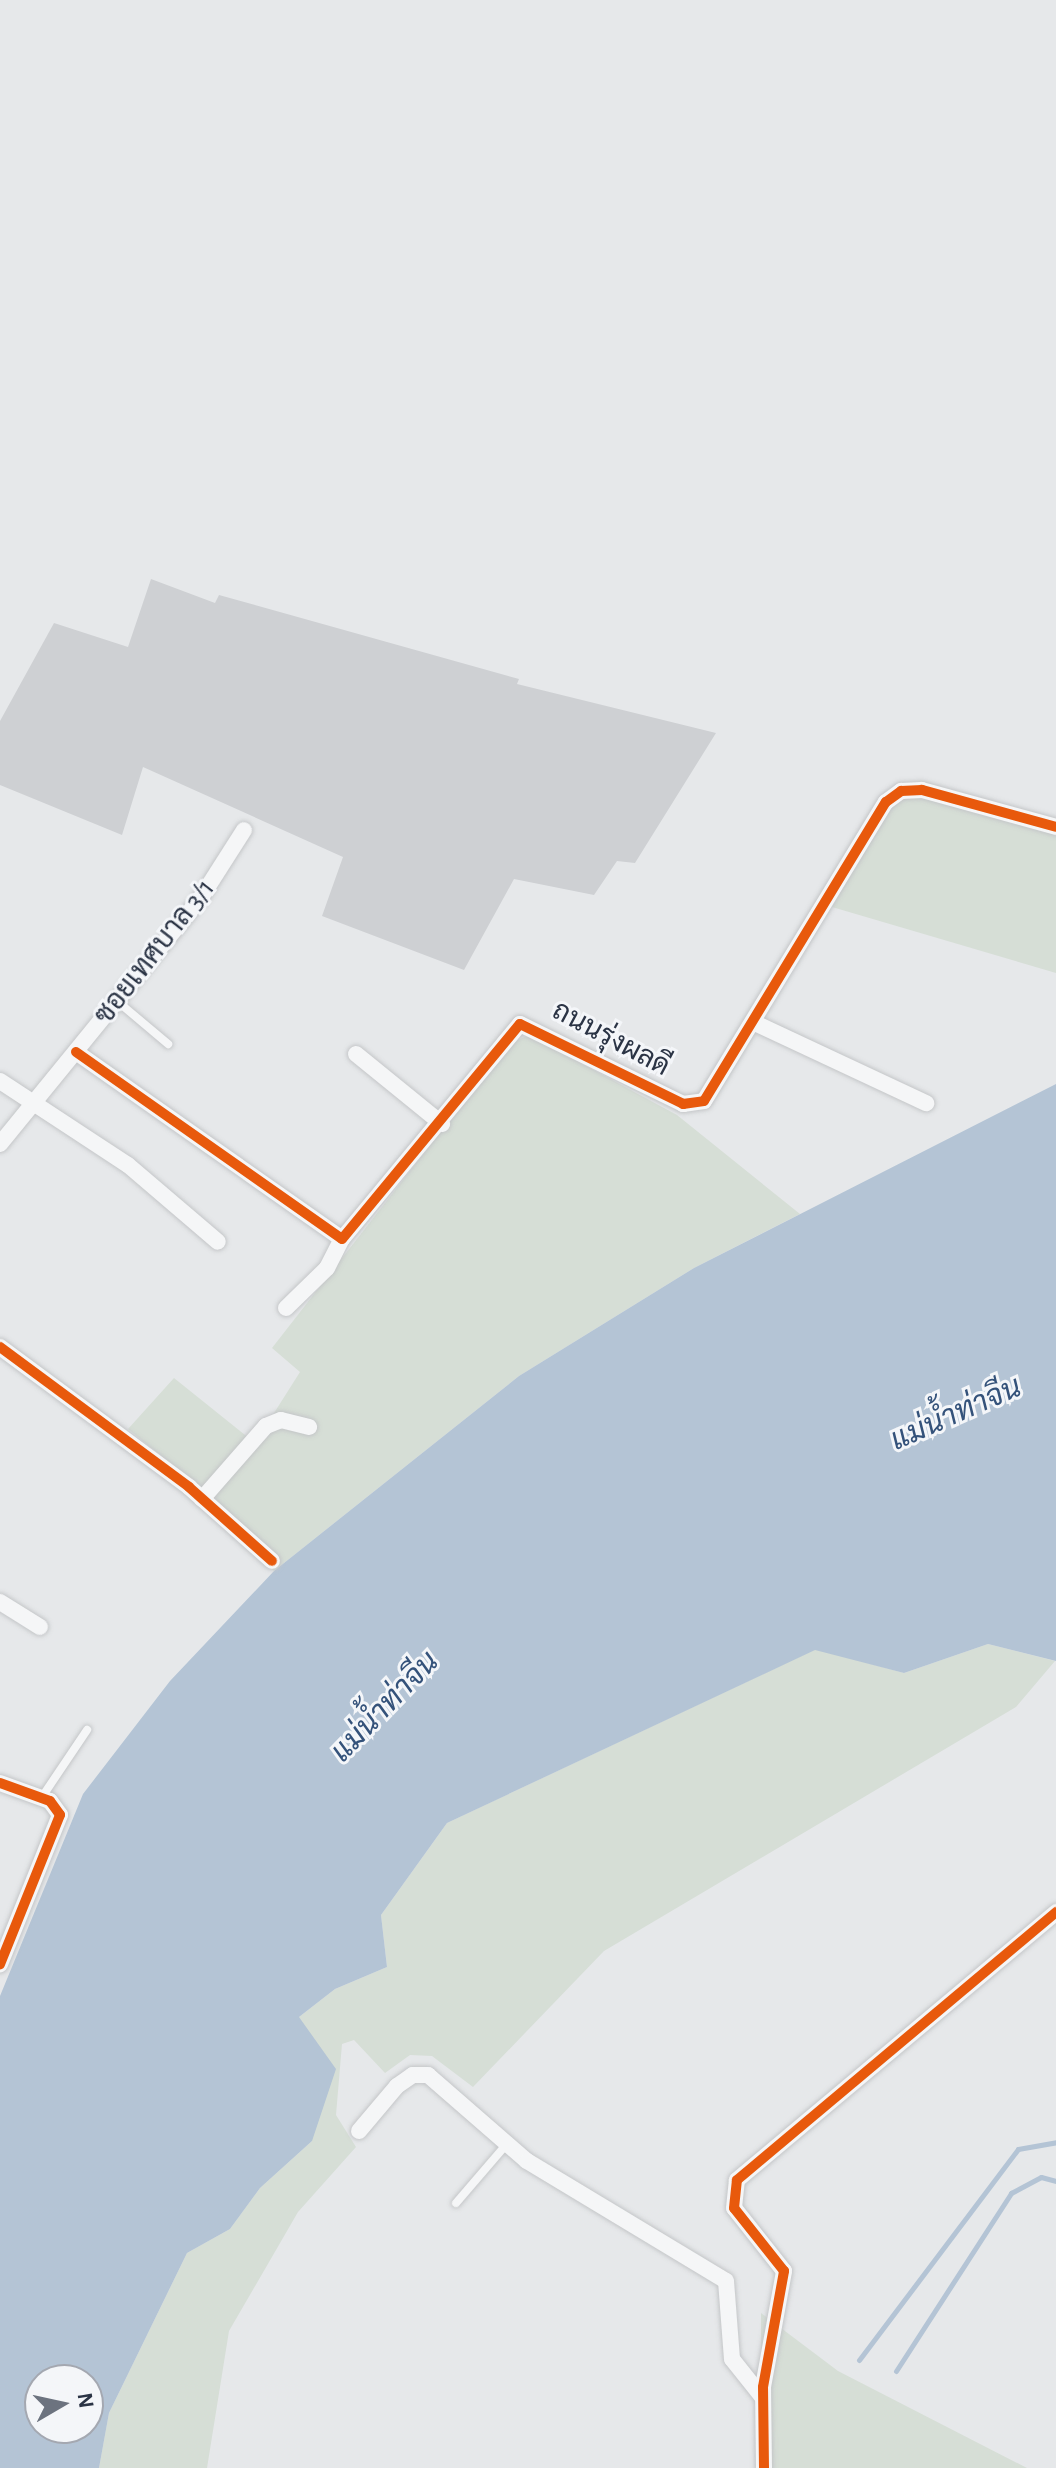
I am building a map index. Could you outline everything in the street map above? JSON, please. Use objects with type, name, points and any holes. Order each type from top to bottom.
[{"type":"street","name":"ถนนรุ่งผลดี","points":[[286,1308],[327,1268],[342,1239],[442,1124],[520,1024],[689,1105],[712,1095],[890,797],[922,790],[1056,827]]},
{"type":"street","name":"ซอยเทศบาล 3/1","points":[[0,1144],[202,896],[244,830]]},
{"type":"street","points":[[757,1024],[926,1103]]},
{"type":"street","points":[[76,1052],[342,1239]]},
{"type":"street","points":[[356,1054],[442,1124]]},
{"type":"street","points":[[0,1081],[35,1099],[218,1242]]},
{"type":"street","points":[[0,1347],[202,1499],[272,1561]]},
{"type":"street","points":[[202,1499],[266,1426],[281,1420],[309,1427]]},
{"type":"street","points":[[0,1602],[40,1627]]},
{"type":"street","points":[[0,1783],[42,1797],[60,1815],[58,1827],[0,1964]]},
{"type":"street","points":[[764,2468],[763,2398],[784,2271],[734,2208],[737,2180],[1056,1912]]},
{"type":"street","points":[[359,2131],[397,2086],[420,2073],[505,2146],[726,2281],[732,2359],[763,2398]]},
{"type":"lane","points":[[117,1001],[168,1044]]},
{"type":"lane","points":[[42,1797],[87,1730]]},
{"type":"lane","points":[[456,2203],[505,2146]]},
{"type":"shaded area","points":[[915,794],[1056,833],[1056,973],[832,907],[889,805]]},
{"type":"shaded area","points":[[529,1035],[677,1115],[800,1214],[694,1268],[519,1376],[274,1571],[216,1521],[220,1503],[128,1429],[174,1378],[255,1443],[300,1372],[272,1348],[509,1044]]},
{"type":"shaded area","points":[[988,1644],[1055,1661],[1016,1707],[604,1951],[473,2087],[432,2056],[410,2055],[385,2073],[354,2040],[342,2044],[336,2115],[356,2147],[298,2212],[229,2331],[207,2468],[99,2468],[109,2413],[187,2253],[230,2229],[260,2188],[312,2141],[299,2017],[335,1989],[387,1967],[381,1915],[447,1823],[816,1649],[904,1673]]},
{"type":"shaded area","points":[[761,2313],[838,2371],[1027,2468],[761,2468]]},
{"type":"water","name":"แม่น้ำท่าจีน","points":[[1056,1084],[1056,1661],[988,1644],[904,1673],[815,1650],[447,1823],[381,1915],[387,1967],[335,1989],[299,2017],[336,2069],[312,2141],[260,2188],[230,2229],[187,2253],[109,2413],[104,2440],[104,2364],[24,2364],[24,2444],[103,2444],[99,2468],[0,2468],[0,1996],[83,1794],[170,1681],[274,1571],[519,1376],[694,1268]]},
{"type":"building","points":[[151,579],[215,603],[219,595],[519,679],[517,684],[716,733],[635,863],[617,861],[594,895],[514,879],[464,970],[322,916],[343,857],[143,767],[122,835],[0,785],[0,721],[54,623],[128,647]]},
{"type":"waterway","points":[[859,2360],[1018,2149],[1056,2142]]},
{"type":"waterway","points":[[896,2371],[1011,2193],[1041,2177],[1056,2181]]},
{"type":"cycle path","points":[[76,1052],[342,1239],[520,1024],[683,1104],[704,1101],[886,802],[901,791],[922,790],[1056,827]]},
{"type":"cycle path","points":[[0,1347],[189,1487],[272,1561]]},
{"type":"cycle path","points":[[0,1783],[50,1801],[60,1815],[0,1964]]},
{"type":"cycle path","points":[[764,2468],[763,2387],[784,2271],[734,2208],[737,2180],[1056,1912]]}]
